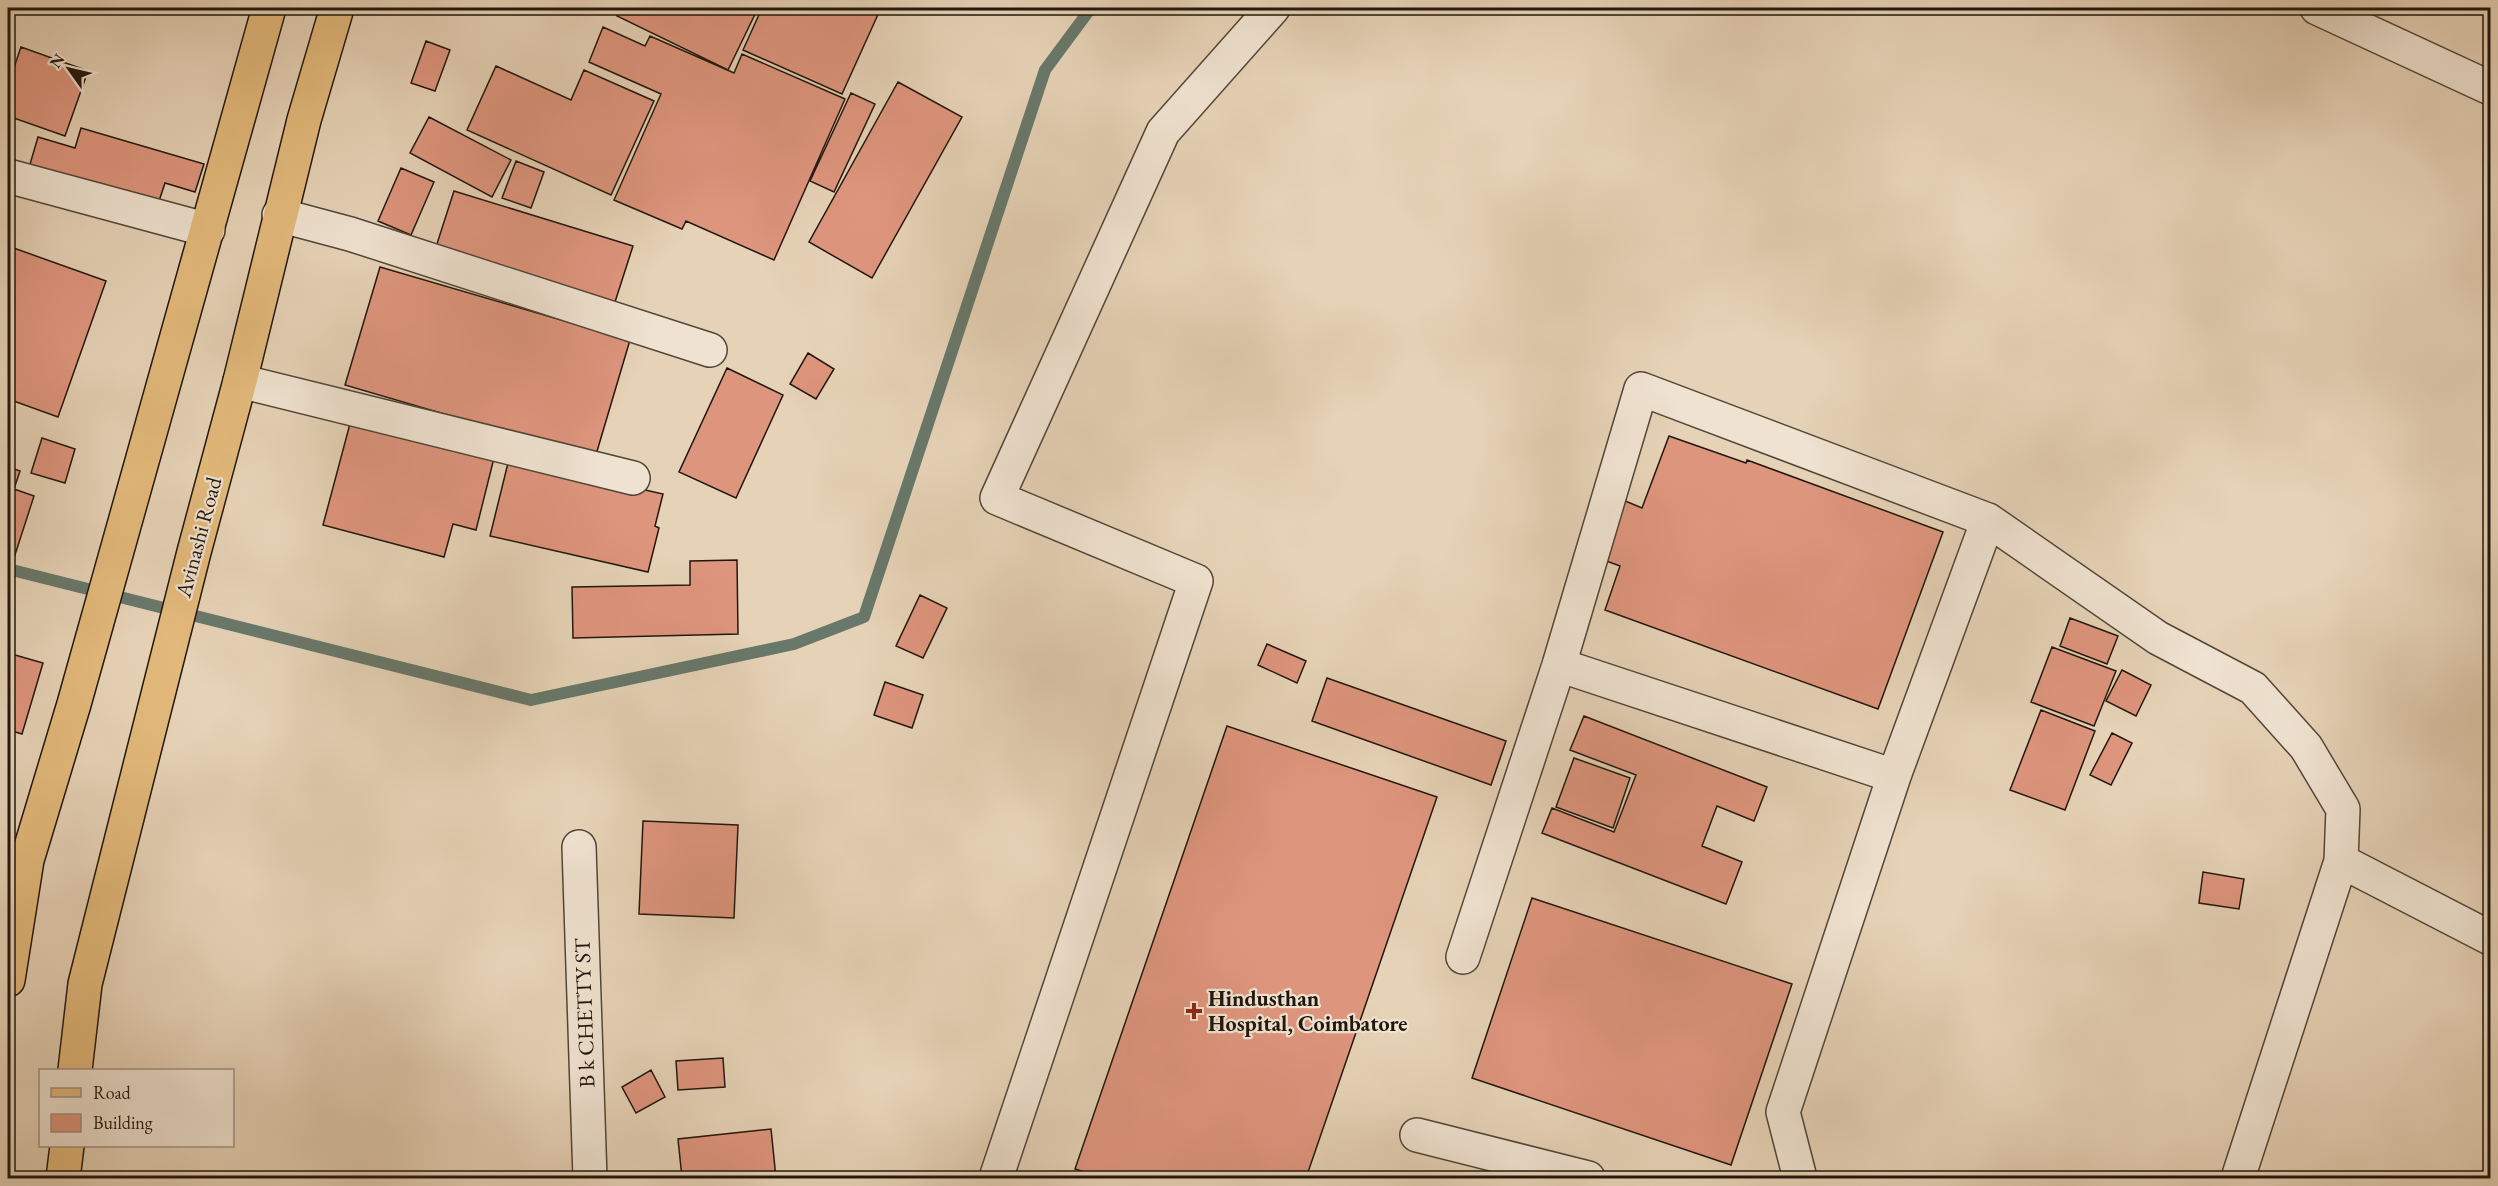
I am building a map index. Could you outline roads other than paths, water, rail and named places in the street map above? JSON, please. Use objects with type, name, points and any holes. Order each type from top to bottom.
[{"type":"main road","points":[[8,980],[27,860],[74,704],[269,8]]},
{"type":"main road","name":"Avinashi Road","points":[[75,1069],[85,984],[194,552],[240,381],[279,215],[337,8]]},
{"type":"main road","points":[[63,1179],[67,1147]]},
{"type":"street","points":[[996,1179],[1196,581],[997,498],[1163,132],[1273,8]]},
{"type":"street","points":[[2317,8],[2490,88]]},
{"type":"street","points":[[8,176],[208,230]]},
{"type":"street","points":[[279,215],[350,234],[710,350]]},
{"type":"street","points":[[240,381],[633,478]]},
{"type":"street","points":[[1463,957],[1559,665],[1641,389],[1988,520],[2158,638],[2253,688],[2306,747],[2343,808],[2341,861],[2238,1179]]},
{"type":"street","points":[[1800,1179],[1783,1112],[1894,776],[1988,520]]},
{"type":"street","points":[[1559,665],[1894,776]]},
{"type":"street","name":"B k CHETTY ST","points":[[579,847],[590,1179]]},
{"type":"street","points":[[2341,861],[2490,938]]},
{"type":"street","points":[[1417,1135],[1588,1179]]},
{"type":"waterway","points":[[8,569],[531,700],[794,644],[864,617],[1045,70],[1091,8]]},
{"type":"place","name":"Hindusthan Hospital, Coimbatore","points":[[1194,1011]]}]
